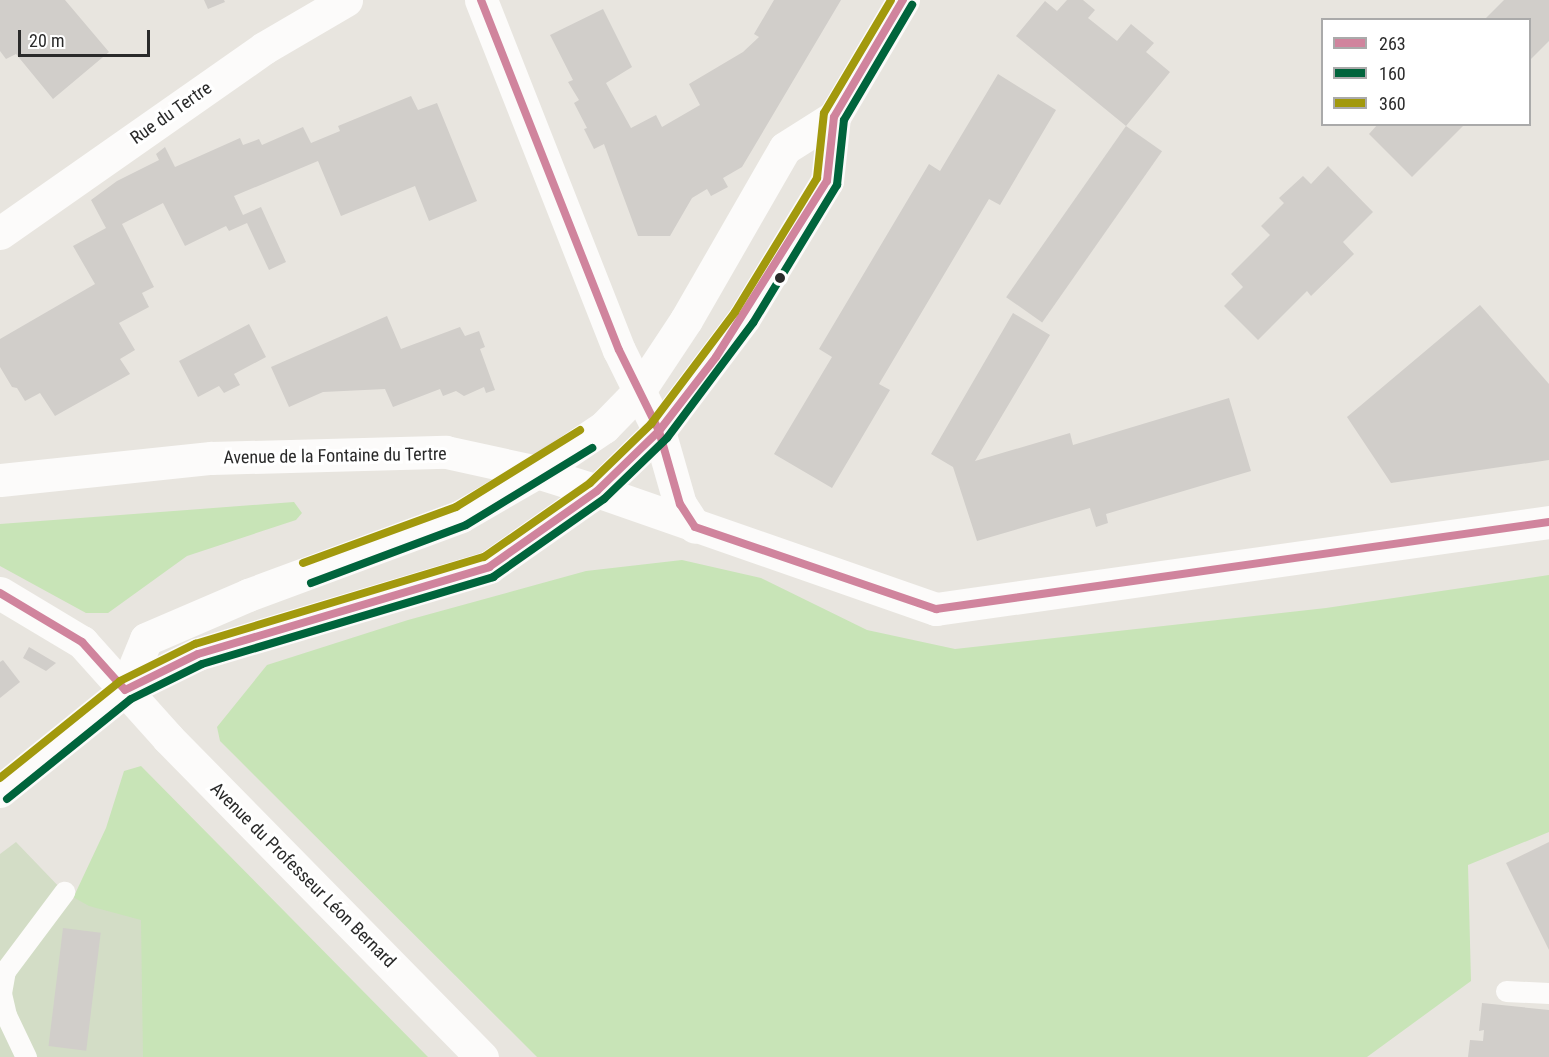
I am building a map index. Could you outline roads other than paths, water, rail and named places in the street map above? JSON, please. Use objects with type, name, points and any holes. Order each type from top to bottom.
[{"type":"street","name":"Rue du Tertre","points":[[0,233],[264,48],[346,0]]},
{"type":"street","points":[[482,0],[639,391],[659,431],[680,504],[695,527]]},
{"type":"street","points":[[0,791],[126,690],[198,654],[489,567],[597,491],[659,431],[744,318],[827,181],[834,117],[903,0]]},
{"type":"street","points":[[126,690],[146,639],[248,595],[461,516],[537,472],[604,427],[639,391],[702,294],[785,148],[834,117]]},
{"type":"street","name":"Avenue de la Fontaine du Tertre","points":[[0,480],[211,458],[446,452],[537,472],[597,491],[936,609],[1549,522]]},
{"type":"street","name":"Avenue du Professeur Léon Bernard","points":[[0,593],[82,642],[482,1057]]},
{"type":"lane","points":[[26,1057],[6,1015],[1,993],[5,971],[64,892]]},
{"type":"lane","points":[[1506,991],[1549,993]]}]
